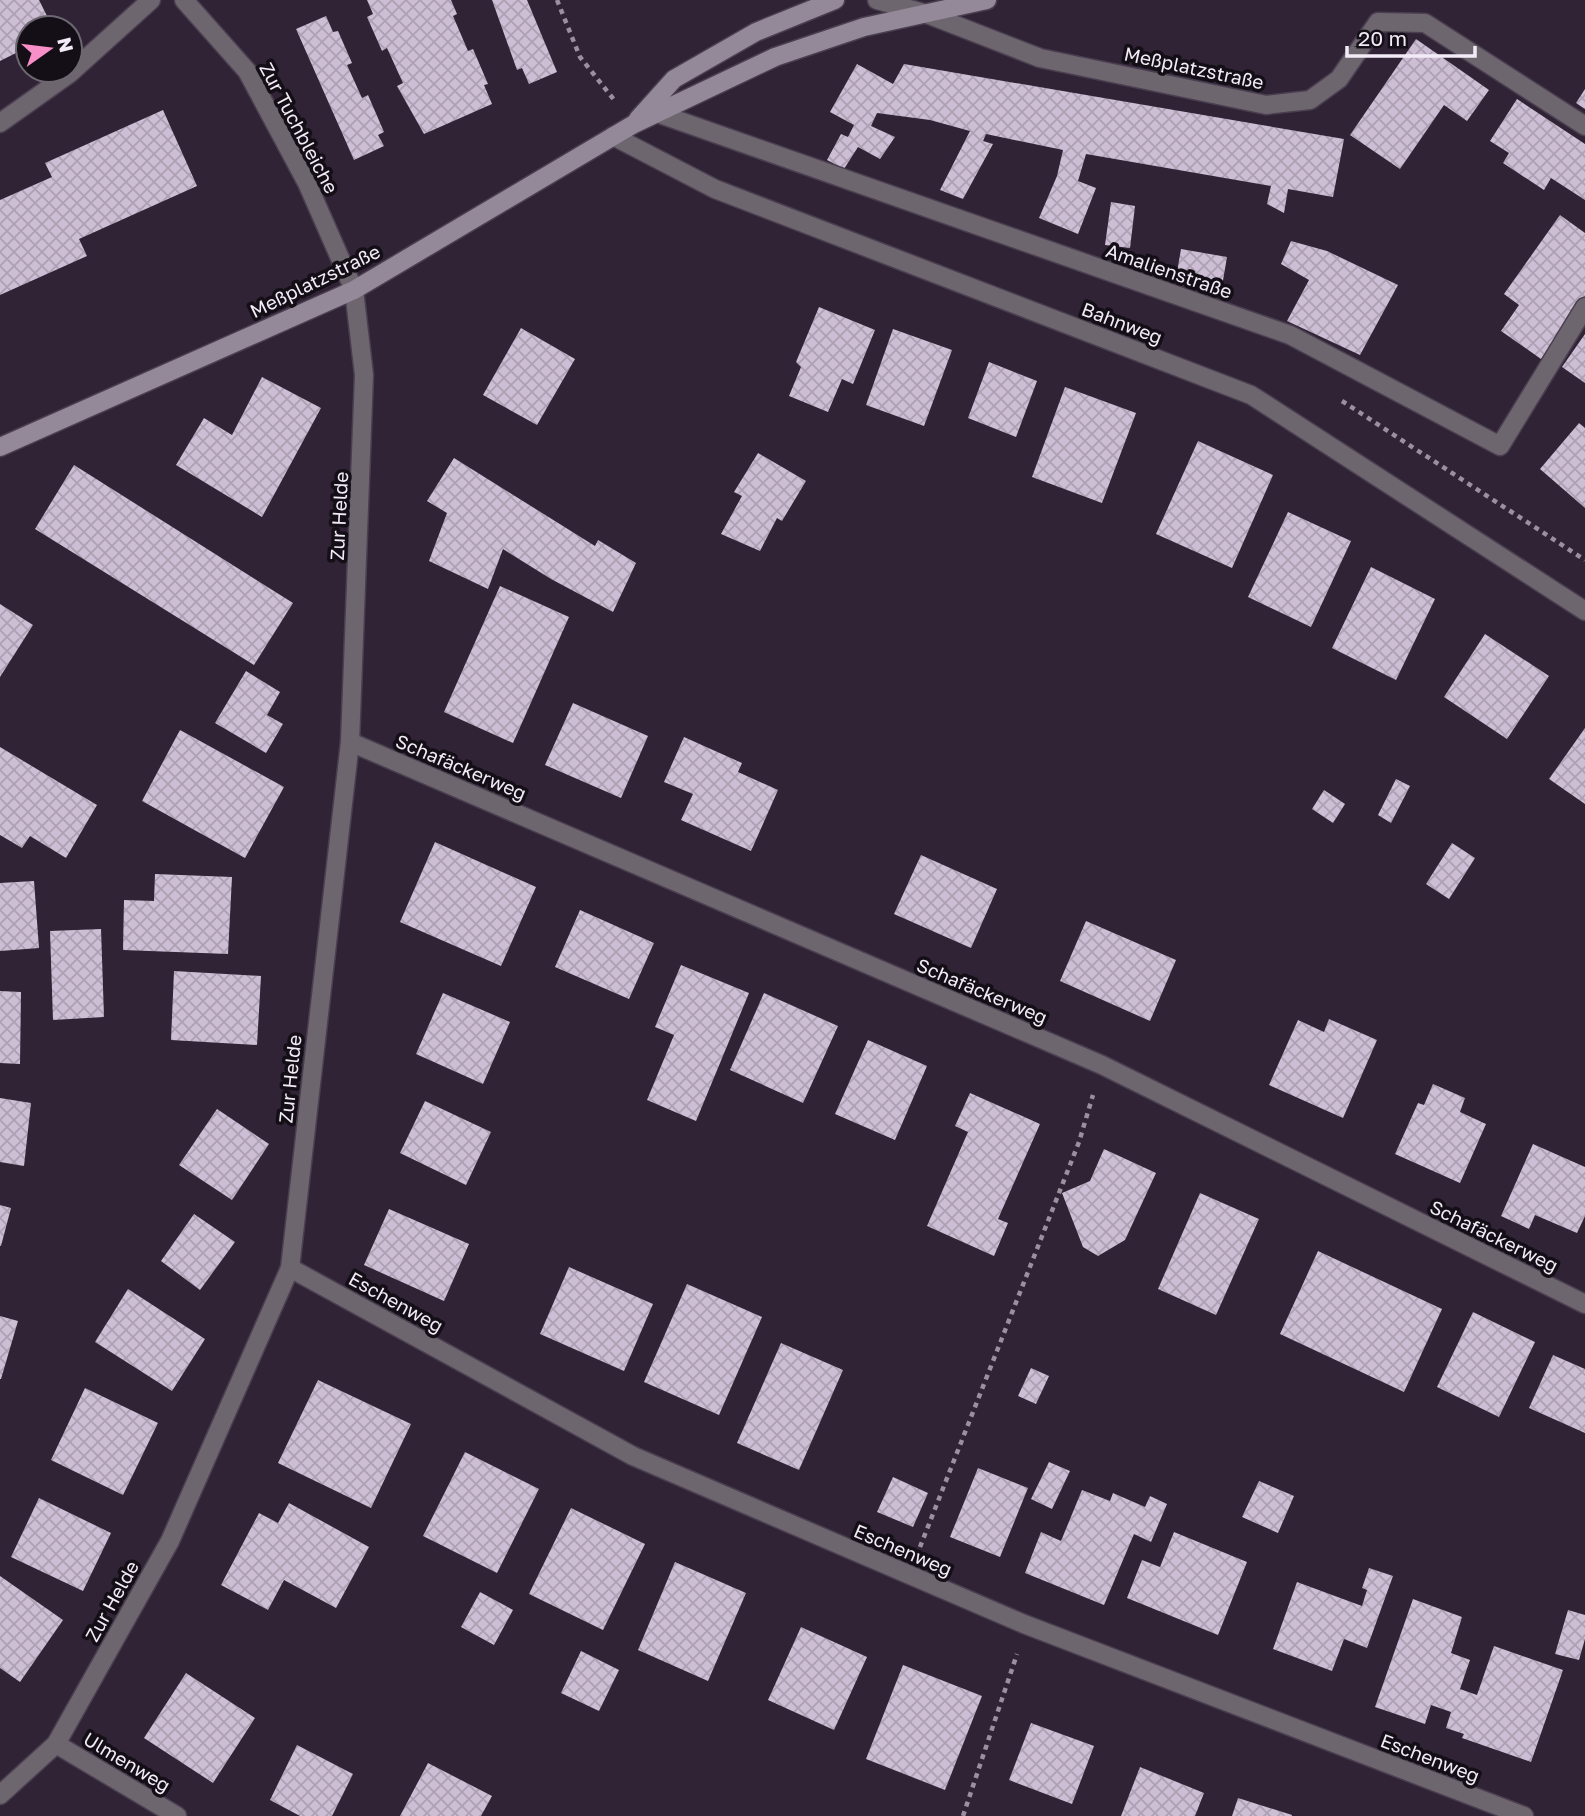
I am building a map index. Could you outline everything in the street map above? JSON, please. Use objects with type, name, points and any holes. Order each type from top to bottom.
[{"type":"main road","name":"Meßplatzstraße","points":[[634,124],[674,79],[756,32],[835,0]]},
{"type":"main road","name":"Meßplatzstraße","points":[[0,447],[354,290],[634,124],[775,57],[932,7],[987,0]]},
{"type":"street","points":[[0,123],[69,74],[150,0]]},
{"type":"street","name":"Zur Tuchbleiche","points":[[184,0],[247,71],[307,183],[354,290]]},
{"type":"street","name":"Meßplatzstraße","points":[[877,0],[932,7],[1040,58],[1266,105],[1310,100],[1339,79],[1378,22],[1425,23],[1585,126]]},
{"type":"street","name":"Amalienstraße","points":[[657,113],[1290,335],[1500,446],[1585,307]]},
{"type":"street","name":"Bahnweg","points":[[613,136],[715,189],[1251,396],[1585,611]]},
{"type":"street","name":"Zur Helde","points":[[0,1795],[56,1744],[170,1541],[290,1268],[349,742],[364,375],[354,290]]},
{"type":"street","name":"Schafäckerweg","points":[[349,742],[1102,1065],[1585,1304]]},
{"type":"street","name":"Eschenweg","points":[[290,1268],[633,1456],[1024,1624],[1524,1816]]},
{"type":"street","name":"Ulmenweg","points":[[56,1744],[177,1816]]},
{"type":"path","points":[[557,0],[580,57],[634,124]]},
{"type":"path","points":[[917,1555],[1079,1142],[1102,1065]]},
{"type":"path","points":[[963,1816],[1012,1677],[1024,1624]]},
{"type":"building","points":[[0,0],[39,0],[46,14],[14,14],[14,54],[0,61]]},
{"type":"building","points":[[367,0],[451,0],[457,14],[453,16],[468,51],[473,49],[488,84],[484,85],[492,104],[424,134],[397,86],[403,83],[387,48],[382,51],[367,17],[373,14]]},
{"type":"building","points":[[492,0],[527,0],[557,72],[529,84],[522,68],[517,70]]},
{"type":"building","points":[[326,16],[333,32],[338,31],[352,63],[347,65],[362,98],[368,95],[384,132],[378,135],[384,146],[354,160],[296,29]]},
{"type":"building","points":[[1416,39],[1489,90],[1467,121],[1444,105],[1400,169],[1350,135]]},
{"type":"building","points":[[857,64],[893,84],[904,64],[1344,139],[1333,197],[1288,189],[1284,213],[1267,204],[1271,186],[1086,154],[1078,181],[1096,188],[1078,234],[1039,218],[1057,176],[1063,150],[986,134],[983,141],[993,144],[963,199],[940,190],[970,131],[930,120],[877,113],[871,126],[895,137],[880,159],[858,147],[844,169],[827,160],[841,134],[848,137],[854,125],[830,112]]},
{"type":"building","points":[[1585,89],[1585,109],[1576,103]]},
{"type":"building","points":[[1517,99],[1585,144],[1585,200],[1551,178],[1544,190],[1503,163],[1509,153],[1490,141]]},
{"type":"building","points":[[163,110],[197,186],[79,239],[87,256],[0,295],[0,200],[52,177],[45,163]]},
{"type":"building","points":[[1111,202],[1135,206],[1130,248],[1105,245]]},
{"type":"building","points":[[1560,215],[1585,233],[1585,296],[1541,359],[1501,331],[1519,305],[1504,294]]},
{"type":"building","points":[[1291,241],[1327,251],[1398,285],[1360,355],[1287,321],[1309,280],[1281,264]]},
{"type":"building","points":[[1181,249],[1227,257],[1221,292],[1175,284]]},
{"type":"building","points":[[819,307],[875,330],[853,384],[842,379],[828,412],[789,396],[801,367],[796,362]]},
{"type":"building","points":[[521,328],[575,359],[537,425],[483,395]]},
{"type":"building","points":[[893,329],[952,350],[924,426],[866,405]]},
{"type":"building","points":[[1585,334],[1585,383],[1562,367]]},
{"type":"building","points":[[989,362],[1037,381],[1016,437],[968,418]]},
{"type":"building","points":[[262,377],[321,408],[262,517],[176,465],[204,418],[232,435]]},
{"type":"building","points":[[1065,387],[1136,413],[1102,503],[1032,477]]},
{"type":"building","points":[[1579,423],[1585,428],[1585,508],[1540,469]]},
{"type":"building","points":[[1198,441],[1273,475],[1232,568],[1156,534]]},
{"type":"building","points":[[758,453],[806,481],[782,521],[777,518],[760,551],[721,534],[742,496],[734,492]]},
{"type":"building","points":[[454,458],[595,546],[598,540],[636,563],[613,612],[551,579],[503,549],[488,589],[429,561],[447,513],[427,501]]},
{"type":"building","points":[[74,465],[293,603],[254,665],[35,529]]},
{"type":"building","points":[[1288,512],[1351,541],[1311,627],[1248,597]]},
{"type":"building","points":[[1371,567],[1435,599],[1396,680],[1332,648]]},
{"type":"building","points":[[500,586],[569,617],[513,743],[444,712]]},
{"type":"building","points":[[0,604],[33,625],[0,677]]},
{"type":"building","points":[[1485,634],[1549,676],[1507,739],[1444,697]]},
{"type":"building","points":[[246,671],[280,692],[267,715],[283,724],[266,753],[215,723]]},
{"type":"building","points":[[573,703],[648,736],[621,798],[545,765]]},
{"type":"building","points":[[1585,728],[1585,804],[1549,779]]},
{"type":"building","points":[[180,730],[284,787],[245,858],[142,801]]},
{"type":"building","points":[[684,737],[742,763],[738,772],[778,790],[751,851],[681,820],[693,794],[664,782]]},
{"type":"building","points":[[0,747],[97,805],[66,858],[30,836],[22,848],[0,835]]},
{"type":"building","points":[[1396,779],[1410,786],[1391,823],[1378,815]]},
{"type":"building","points":[[1324,790],[1345,804],[1333,823],[1312,809]]},
{"type":"building","points":[[435,842],[536,887],[501,966],[400,922]]},
{"type":"building","points":[[1452,843],[1475,858],[1449,899],[1426,884]]},
{"type":"building","points":[[921,855],[997,889],[971,948],[894,914]]},
{"type":"building","points":[[155,874],[232,877],[228,954],[123,950],[124,900],[154,901]]},
{"type":"building","points":[[34,881],[39,948],[0,951],[0,883]]},
{"type":"building","points":[[580,910],[654,943],[629,999],[555,967]]},
{"type":"building","points":[[1086,921],[1176,960],[1150,1021],[1060,981]]},
{"type":"building","points":[[101,929],[104,1017],[53,1020],[50,931]]},
{"type":"building","points":[[681,965],[749,993],[696,1121],[647,1100],[674,1035],[655,1027]]},
{"type":"building","points":[[174,971],[261,976],[257,1045],[171,1040]]},
{"type":"building","points":[[0,991],[21,992],[20,1064],[0,1063]]},
{"type":"building","points":[[443,993],[510,1022],[483,1084],[416,1054]]},
{"type":"building","points":[[764,993],[838,1026],[803,1103],[730,1070]]},
{"type":"building","points":[[1329,1019],[1377,1040],[1343,1118],[1269,1085],[1298,1020],[1324,1032]]},
{"type":"building","points":[[868,1040],[927,1066],[895,1140],[835,1114]]},
{"type":"building","points":[[1433,1084],[1465,1098],[1460,1112],[1486,1124],[1460,1183],[1395,1154],[1418,1103],[1424,1105]]},
{"type":"building","points":[[970,1093],[1040,1124],[998,1219],[1008,1223],[994,1256],[927,1226],[968,1132],[955,1126]]},
{"type":"building","points":[[0,1098],[31,1103],[24,1166],[0,1162]]},
{"type":"building","points":[[425,1101],[491,1132],[466,1185],[400,1153]]},
{"type":"building","points":[[217,1109],[269,1144],[232,1200],[179,1165]]},
{"type":"building","points":[[1533,1144],[1585,1167],[1585,1216],[1577,1233],[1535,1215],[1529,1229],[1501,1216]]},
{"type":"building","points":[[1104,1149],[1156,1173],[1125,1240],[1098,1256],[1083,1247],[1062,1193],[1090,1181]]},
{"type":"building","points":[[1200,1193],[1259,1219],[1216,1315],[1158,1289]]},
{"type":"building","points":[[0,1205],[11,1208],[1,1246],[0,1246]]},
{"type":"building","points":[[389,1209],[469,1244],[444,1301],[364,1265]]},
{"type":"building","points":[[194,1214],[235,1242],[200,1290],[161,1261]]},
{"type":"building","points":[[1318,1251],[1442,1309],[1404,1392],[1280,1334]]},
{"type":"building","points":[[569,1267],[653,1304],[624,1371],[540,1334]]},
{"type":"building","points":[[687,1284],[762,1317],[719,1415],[644,1382]]},
{"type":"building","points":[[128,1289],[205,1339],[172,1391],[95,1342]]},
{"type":"building","points":[[1473,1312],[1535,1342],[1499,1417],[1437,1387]]},
{"type":"building","points":[[0,1316],[18,1321],[1,1379],[0,1379]]},
{"type":"building","points":[[781,1343],[843,1370],[799,1470],[737,1443]]},
{"type":"building","points":[[1553,1355],[1585,1369],[1585,1433],[1529,1408]]},
{"type":"building","points":[[1031,1368],[1049,1376],[1036,1404],[1018,1396]]},
{"type":"building","points":[[318,1380],[411,1424],[371,1508],[278,1463]]},
{"type":"building","points":[[85,1388],[158,1423],[123,1495],[51,1460]]},
{"type":"building","points":[[465,1452],[539,1489],[497,1573],[423,1536]]},
{"type":"building","points":[[1049,1462],[1070,1471],[1052,1509],[1031,1499]]},
{"type":"building","points":[[978,1468],[1028,1488],[1000,1557],[950,1537]]},
{"type":"building","points":[[893,1477],[928,1493],[913,1527],[877,1512]]},
{"type":"building","points":[[1259,1481],[1294,1496],[1278,1533],[1242,1517]]},
{"type":"building","points":[[1082,1490],[1110,1501],[1113,1493],[1145,1507],[1150,1496],[1167,1504],[1151,1542],[1134,1534],[1104,1605],[1025,1573],[1041,1532],[1061,1541]]},
{"type":"building","points":[[39,1498],[111,1533],[83,1591],[11,1557]]},
{"type":"building","points":[[289,1503],[369,1547],[336,1608],[284,1580],[268,1610],[221,1585],[259,1513],[278,1523]]},
{"type":"building","points":[[571,1508],[645,1544],[603,1630],[529,1594]]},
{"type":"building","points":[[1174,1532],[1247,1562],[1218,1635],[1127,1598],[1142,1560],[1160,1567]]},
{"type":"building","points":[[675,1562],[746,1593],[708,1681],[638,1650]]},
{"type":"building","points":[[1369,1568],[1393,1576],[1367,1648],[1344,1639],[1332,1671],[1273,1649],[1297,1582],[1362,1606],[1367,1590],[1362,1588]]},
{"type":"building","points":[[0,1576],[63,1620],[20,1682],[0,1668]]},
{"type":"building","points":[[480,1592],[513,1610],[494,1645],[461,1627]]},
{"type":"building","points":[[1413,1599],[1462,1617],[1451,1653],[1470,1660],[1460,1689],[1477,1695],[1494,1646],[1563,1670],[1531,1762],[1462,1738],[1464,1734],[1446,1728],[1451,1712],[1431,1705],[1425,1724],[1375,1707]]},
{"type":"building","points":[[1568,1610],[1585,1615],[1585,1639],[1579,1660],[1555,1654]]},
{"type":"building","points":[[801,1627],[867,1657],[834,1730],[768,1700]]},
{"type":"building","points":[[581,1651],[619,1670],[599,1711],[561,1693]]},
{"type":"building","points":[[903,1665],[982,1696],[945,1790],[866,1759]]},
{"type":"building","points":[[186,1673],[255,1718],[213,1783],[144,1738]]},
{"type":"building","points":[[1031,1723],[1094,1746],[1072,1804],[1009,1780]]},
{"type":"building","points":[[297,1745],[353,1774],[332,1816],[300,1816],[270,1800]]},
{"type":"building","points":[[428,1763],[492,1796],[481,1816],[400,1816]]},
{"type":"building","points":[[1140,1767],[1204,1793],[1195,1816],[1121,1816]]},
{"type":"building","points":[[1238,1798],[1292,1815],[1292,1816],[1232,1816]]}]
